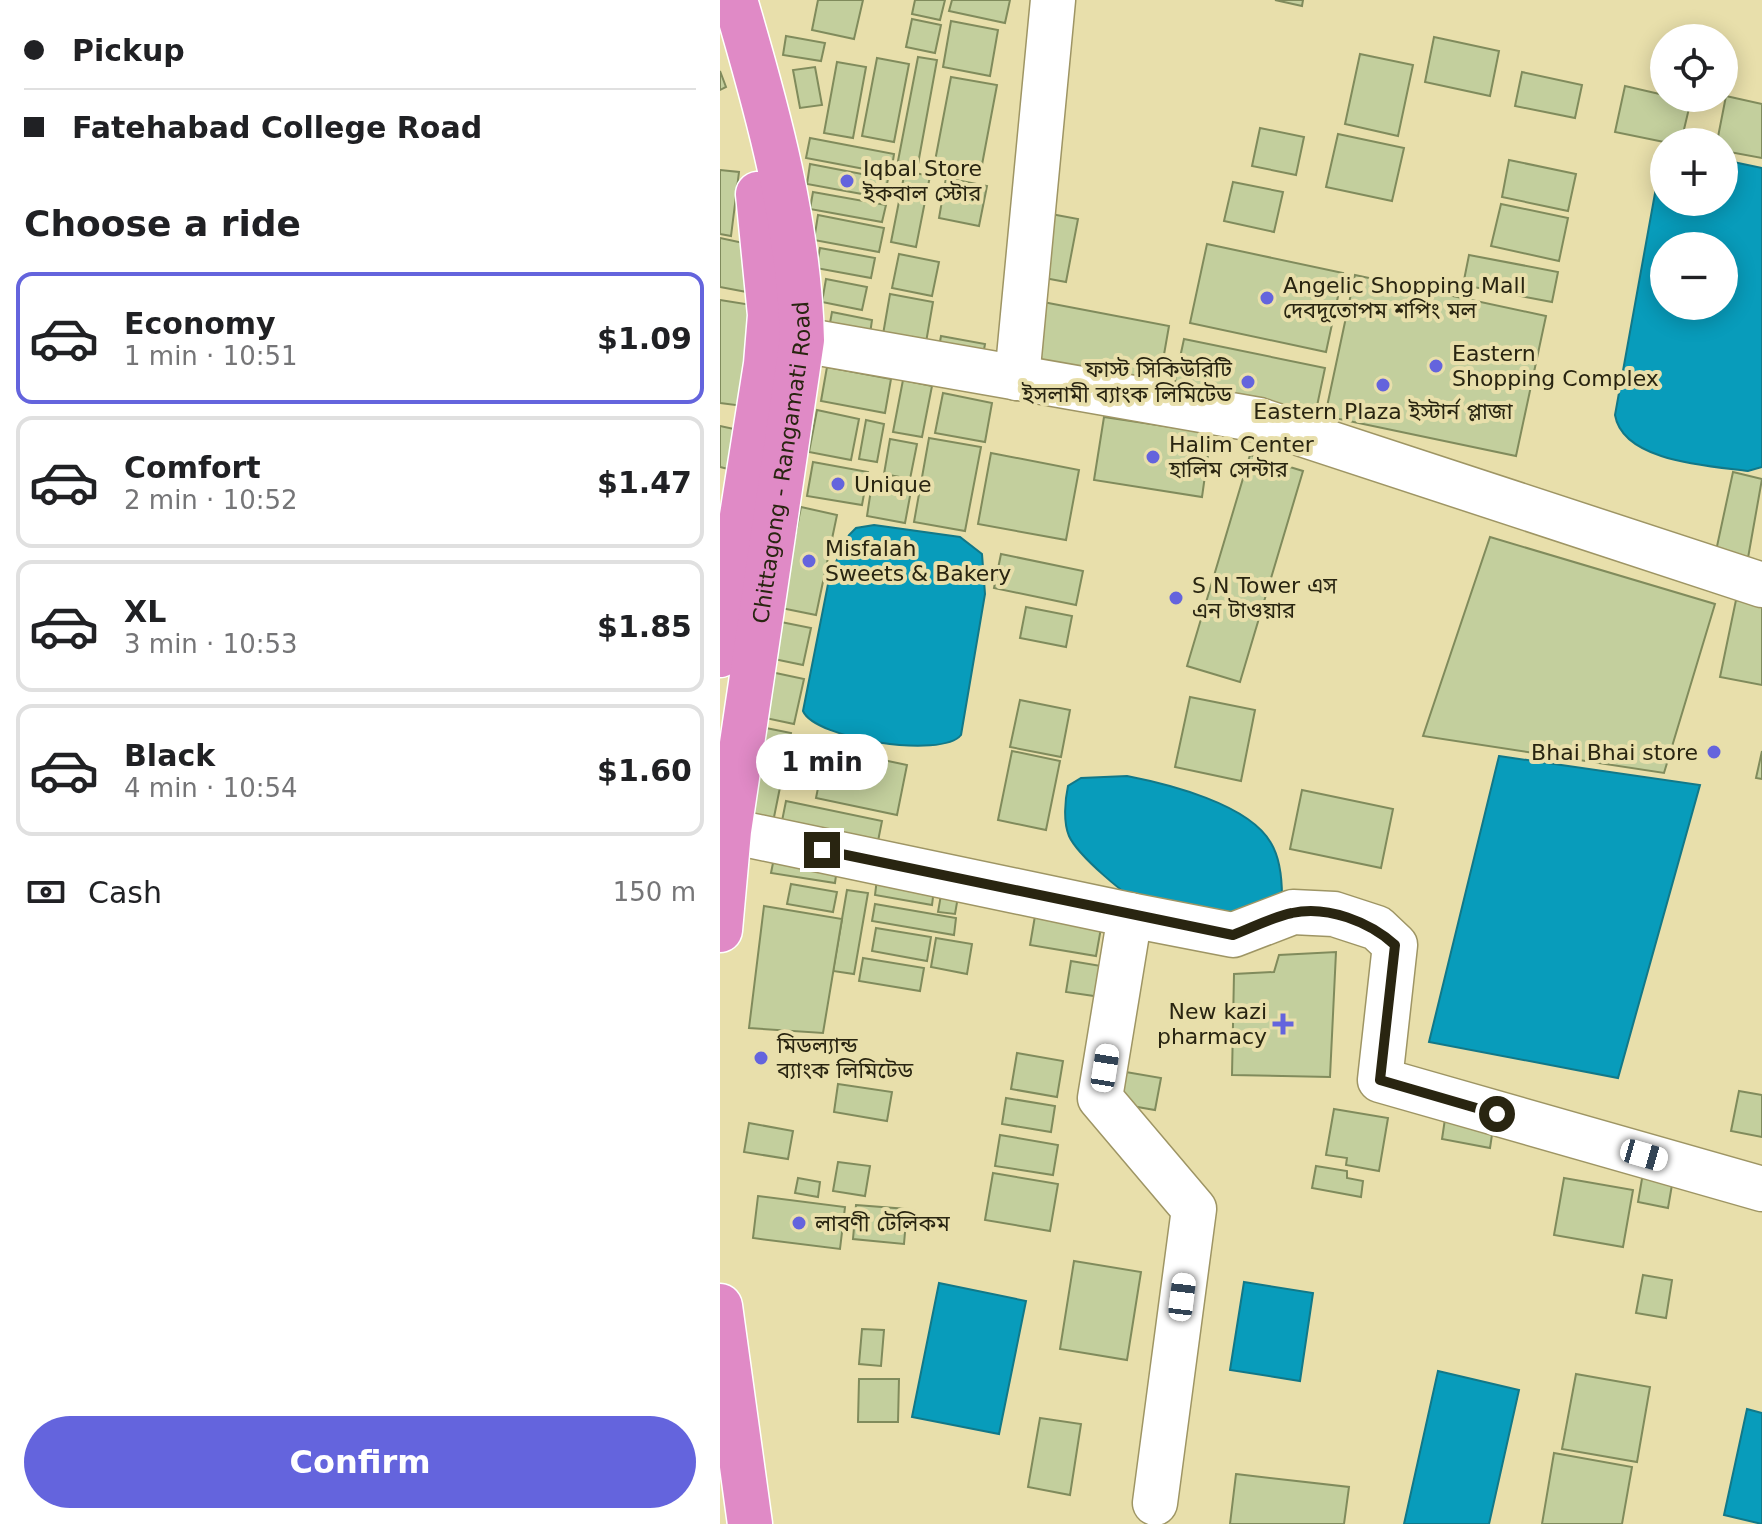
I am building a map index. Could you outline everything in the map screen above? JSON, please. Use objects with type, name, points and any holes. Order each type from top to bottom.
[{"type":"highway","name":"Chittagong - Rangamati Road","points":[[720,930],[725,830],[802,340],[801,285],[782,168],[735,0]]},
{"type":"highway","name":"Chittagong - Rangamati Road","points":[[720,38],[757,187],[770,315],[766,364],[720,655]]},
{"type":"highway","points":[[720,1306],[750,1524]]},
{"type":"street","points":[[1017,378],[1053,0]]},
{"type":"street","points":[[802,340],[1259,420],[1762,585]]},
{"type":"street","points":[[725,830],[1233,935],[1293,912],[1334,914],[1377,928],[1395,945],[1380,1080],[1762,1189]]},
{"type":"street","points":[[1130,915],[1100,1098],[1194,1209],[1155,1503]]},
{"type":"water","points":[[1738,163],[1762,168],[1762,467],[1748,471],[1670,459],[1634,443],[1621,431],[1615,415],[1651,216],[1738,216]]},
{"type":"water","points":[[874,525],[960,537],[982,554],[985,594],[961,735],[949,742],[906,745],[853,737],[812,721],[803,711],[830,574],[849,535],[856,528]]},
{"type":"water","points":[[1499,756],[1700,785],[1618,1078],[1429,1042]]},
{"type":"water","points":[[1127,776],[1185,790],[1245,817],[1260,829],[1274,849],[1280,869],[1282,897],[1252,919],[1147,905],[1116,886],[1082,854],[1069,836],[1065,818],[1066,798],[1068,786],[1081,778]]},
{"type":"water","points":[[1244,1282],[1313,1293],[1300,1381],[1230,1370]]},
{"type":"water","points":[[939,1283],[1026,1301],[999,1434],[912,1417]]},
{"type":"water","points":[[1438,1371],[1519,1390],[1489,1524],[1404,1524]]},
{"type":"water","points":[[1747,1409],[1762,1413],[1762,1524],[1724,1515]]},
{"type":"building","points":[[818,0],[863,0],[854,39],[812,30]]},
{"type":"building","points":[[915,0],[945,0],[940,20],[912,14]]},
{"type":"building","points":[[952,0],[1010,0],[1005,23],[949,11]]},
{"type":"building","points":[[1275,0],[1303,0],[1302,6]]},
{"type":"building","points":[[912,19],[941,25],[935,53],[906,47]]},
{"type":"building","points":[[951,21],[998,30],[990,76],[943,67]]},
{"type":"building","points":[[786,36],[825,43],[821,61],[783,55]]},
{"type":"building","points":[[1434,37],[1499,51],[1490,96],[1425,82]]},
{"type":"building","points":[[1360,54],[1413,65],[1398,136],[1345,124]]},
{"type":"building","points":[[918,57],[937,60],[918,164],[898,161]]},
{"type":"building","points":[[877,58],[909,64],[894,142],[862,136]]},
{"type":"building","points":[[837,62],[866,67],[853,138],[824,133]]},
{"type":"building","points":[[815,67],[822,105],[800,108],[793,70]]},
{"type":"building","points":[[720,71],[726,87],[720,90]]},
{"type":"building","points":[[1522,72],[1582,85],[1575,118],[1515,106]]},
{"type":"building","points":[[951,77],[997,85],[981,170],[935,161]]},
{"type":"building","points":[[1625,86],[1650,92],[1650,112],[1688,112],[1684,128],[1650,128],[1650,139],[1615,132]]},
{"type":"building","points":[[1738,99],[1762,104],[1762,158],[1738,154],[1738,128],[1720,128],[1723,112],[1738,112]]},
{"type":"building","points":[[1260,128],[1304,137],[1296,175],[1252,166]]},
{"type":"building","points":[[1338,134],[1404,148],[1392,201],[1326,187]]},
{"type":"building","points":[[810,138],[894,154],[891,174],[806,158]]},
{"type":"building","points":[[1509,160],[1576,174],[1568,211],[1502,197]]},
{"type":"building","name":"Iqbal Store ইকবাল স্টোর","points":[[810,164],[888,179],[884,198],[807,184]]},
{"type":"building","points":[[720,170],[739,172],[731,236],[720,234]]},
{"type":"building","points":[[905,171],[930,176],[916,247],[891,242]]},
{"type":"building","points":[[946,178],[987,186],[979,226],[939,218]]},
{"type":"building","points":[[1233,182],[1283,192],[1274,232],[1224,221]]},
{"type":"building","points":[[813,192],[886,205],[882,222],[810,209]]},
{"type":"building","points":[[1501,204],[1568,218],[1559,261],[1491,246]]},
{"type":"building","points":[[1051,214],[1078,219],[1066,282],[1039,277]]},
{"type":"building","points":[[818,215],[884,228],[879,252],[814,240]]},
{"type":"building","points":[[720,238],[762,247],[752,293],[720,287]]},
{"type":"building","name":"Angelic Shopping Mall দেবদূতোপম শপিং মল","points":[[1207,244],[1343,273],[1326,352],[1190,323]]},
{"type":"building","points":[[820,248],[875,258],[871,278],[816,268]]},
{"type":"building","points":[[899,254],[939,262],[932,296],[892,288]]},
{"type":"building","points":[[1469,255],[1558,272],[1552,302],[1463,285]]},
{"type":"building","name":"Eastern Shopping Complex","points":[[1355,275],[1546,316],[1516,456],[1325,416]]},
{"type":"building","points":[[826,279],[867,287],[862,310],[822,302]]},
{"type":"building","points":[[890,294],[933,302],[924,354],[881,346]]},
{"type":"building","points":[[720,300],[758,306],[743,406],[720,403]]},
{"type":"building","points":[[1043,302],[1169,326],[1159,383],[1033,359]]},
{"type":"building","points":[[832,312],[872,320],[869,341],[828,334]]},
{"type":"building","points":[[941,336],[985,344],[982,361],[938,353]]},
{"type":"building","name":"ফাস্ট সিকিউরিটি ইসলামী ব্যাংক লিমিটেড","points":[[1184,339],[1325,368],[1313,425],[1172,395]]},
{"type":"building","points":[[827,367],[891,379],[885,413],[821,401]]},
{"type":"building","points":[[903,380],[932,386],[922,437],[893,432]]},
{"type":"building","points":[[943,393],[992,403],[985,442],[935,433]]},
{"type":"building","points":[[817,410],[859,419],[851,460],[809,452]]},
{"type":"building","name":"Halim Center হালিম সেন্টার","points":[[1104,417],[1211,433],[1202,497],[1094,480]]},
{"type":"building","points":[[866,420],[884,424],[877,462],[859,459]]},
{"type":"building","points":[[720,426],[734,429],[728,469],[720,467]]},
{"type":"building","points":[[929,438],[981,447],[965,531],[914,522]]},
{"type":"building","points":[[890,439],[917,444],[910,479],[884,474]]},
{"type":"building","points":[[991,453],[1079,470],[1066,540],[978,524]]},
{"type":"building","points":[[1250,455],[1303,471],[1240,682],[1187,666]]},
{"type":"building","name":"Unique","points":[[813,462],[868,472],[862,505],[807,496]]},
{"type":"building","points":[[1733,472],[1762,479],[1748,558],[1716,551]]},
{"type":"building","points":[[872,483],[911,491],[905,523],[867,516]]},
{"type":"building","name":"Misfalah Sweets & Bakery","points":[[801,507],[837,515],[816,615],[781,608]]},
{"type":"building","points":[[1490,537],[1715,604],[1664,773],[1423,736]]},
{"type":"building","points":[[1001,554],[1083,571],[1076,605],[994,588]]},
{"type":"building","points":[[1736,600],[1762,605],[1762,685],[1720,677]]},
{"type":"building","points":[[1026,607],[1072,616],[1066,647],[1020,638]]},
{"type":"building","points":[[776,621],[811,628],[803,665],[769,658]]},
{"type":"building","points":[[771,672],[804,679],[794,724],[761,717]]},
{"type":"building","points":[[1190,697],[1255,710],[1241,781],[1175,767]]},
{"type":"building","points":[[1020,700],[1070,710],[1061,757],[1010,747]]},
{"type":"building","points":[[766,728],[791,733],[772,827],[747,822]]},
{"type":"building","points":[[826,748],[907,765],[897,815],[816,798]]},
{"type":"building","points":[[1012,751],[1060,761],[1046,830],[998,820]]},
{"type":"building","points":[[1762,751],[1762,779],[1756,778]]},
{"type":"building","points":[[1302,790],[1393,809],[1381,868],[1290,849]]},
{"type":"building","points":[[786,801],[882,821],[876,851],[780,831]]},
{"type":"building","points":[[774,858],[837,868],[835,883],[771,873]]},
{"type":"building","points":[[877,879],[934,889],[932,905],[875,895]]},
{"type":"building","points":[[791,884],[837,892],[833,912],[787,904]]},
{"type":"building","points":[[942,889],[959,891],[955,914],[938,912]]},
{"type":"building","points":[[847,890],[868,893],[854,974],[833,971]]},
{"type":"building","points":[[875,904],[956,918],[954,935],[872,921]]},
{"type":"building","points":[[764,906],[842,919],[823,1033],[749,1028]]},
{"type":"building","points":[[1035,916],[1101,928],[1096,956],[1030,945]]},
{"type":"building","points":[[876,928],[931,937],[927,961],[872,951]]},
{"type":"building","points":[[936,938],[972,944],[967,974],[931,967]]},
{"type":"building","name":"New kazi pharmacy","points":[[1336,952],[1330,1077],[1232,1075],[1234,974],[1274,972],[1279,955]]},
{"type":"building","points":[[863,958],[924,968],[920,991],[859,981]]},
{"type":"building","points":[[1071,961],[1113,968],[1108,998],[1066,992]]},
{"type":"building","points":[[1017,1053],[1063,1061],[1057,1097],[1011,1089]]},
{"type":"building","points":[[1120,1071],[1161,1078],[1155,1110],[1114,1103]]},
{"type":"building","points":[[838,1084],[892,1092],[887,1121],[834,1112]]},
{"type":"building","points":[[1739,1091],[1762,1095],[1762,1137],[1731,1131]]},
{"type":"building","points":[[1006,1098],[1055,1106],[1051,1132],[1002,1124]]},
{"type":"building","points":[[1334,1109],[1388,1118],[1379,1171],[1346,1165],[1347,1158],[1326,1155]]},
{"type":"building","points":[[1445,1119],[1493,1128],[1490,1148],[1442,1139]]},
{"type":"building","points":[[749,1123],[793,1131],[788,1159],[744,1152]]},
{"type":"building","points":[[1000,1135],[1058,1145],[1053,1175],[995,1166]]},
{"type":"building","points":[[838,1162],[870,1166],[865,1196],[833,1191]]},
{"type":"building","points":[[1316,1166],[1347,1171],[1347,1178],[1363,1181],[1361,1197],[1312,1188]]},
{"type":"building","points":[[993,1173],[1058,1184],[1050,1231],[985,1220]]},
{"type":"building","points":[[1643,1173],[1673,1179],[1668,1208],[1638,1202]]},
{"type":"building","points":[[798,1178],[820,1182],[818,1197],[795,1193]]},
{"type":"building","points":[[1564,1178],[1633,1190],[1623,1247],[1554,1235]]},
{"type":"building","name":"লাবণী টেলিকম","points":[[758,1196],[845,1207],[840,1249],[753,1238]]},
{"type":"building","points":[[856,1205],[907,1209],[904,1244],[853,1239]]},
{"type":"building","points":[[1074,1261],[1141,1272],[1127,1360],[1060,1349]]},
{"type":"building","points":[[1643,1275],[1672,1280],[1666,1318],[1636,1313]]},
{"type":"building","points":[[862,1329],[884,1330],[881,1366],[859,1364]]},
{"type":"building","points":[[1576,1374],[1650,1387],[1637,1462],[1562,1449]]},
{"type":"building","points":[[859,1379],[899,1379],[898,1422],[858,1422]]},
{"type":"building","points":[[1040,1418],[1081,1424],[1070,1495],[1028,1487]]},
{"type":"building","points":[[1554,1453],[1632,1467],[1622,1524],[1542,1524]]},
{"type":"building","points":[[1236,1474],[1349,1487],[1344,1524],[1230,1524]]},
{"type":"place","name":"Iqbal Store ইকবাল স্টোর","points":[[847,181]]},
{"type":"place","name":"Angelic Shopping Mall দেবদূতোপম শপিং মল","points":[[1267,298]]},
{"type":"place","name":"Eastern Shopping Complex","points":[[1436,366]]},
{"type":"place","name":"ফাস্ট সিকিউরিটি ইসলামী ব্যাংক লিমিটেড","points":[[1248,382]]},
{"type":"place","name":"Eastern Plaza ইস্টার্ন প্লাজা","points":[[1383,385]]},
{"type":"place","name":"Halim Center হালিম সেন্টার","points":[[1153,457]]},
{"type":"place","name":"Unique","points":[[838,484]]},
{"type":"place","name":"Misfalah Sweets & Bakery","points":[[809,561]]},
{"type":"place","name":"S N Tower এস এন টাওয়ার","points":[[1176,598]]},
{"type":"place","name":"Bhai Bhai store","points":[[1714,752]]},
{"type":"place","name":"New kazi pharmacy","points":[[1283,1024]]},
{"type":"place","name":"মিডল্যান্ড ব্যাংক লিমিটেড","points":[[761,1058]]},
{"type":"place","name":"লাবণী টেলিকম","points":[[799,1223]]},
{"type":"route","points":[[822,850],[1233,935],[1293,912],[1334,914],[1377,928],[1395,945],[1380,1080],[1497,1114]]}]
